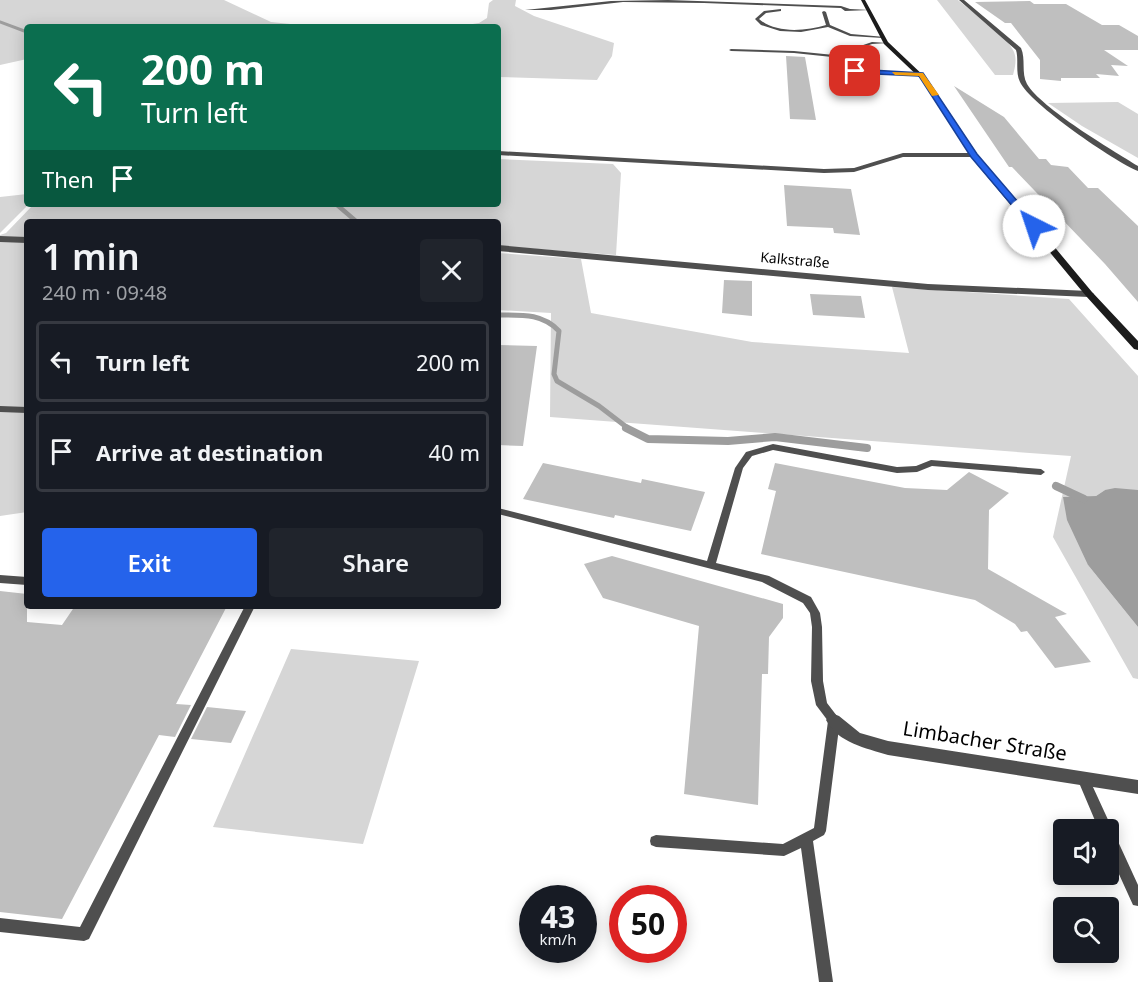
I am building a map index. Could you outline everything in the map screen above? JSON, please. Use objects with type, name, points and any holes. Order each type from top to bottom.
[{"type":"main road","points":[[863,0],[886,43],[921,74],[974,155],[1089,294],[1138,347]]},
{"type":"street","points":[[961,0],[1019,49],[1023,61],[1022,81],[1026,90],[1081,131],[1138,169]]},
{"type":"street","points":[[0,239],[24,240]]},
{"type":"street","name":"Kalkstraße","points":[[501,248],[928,287],[1089,294]]},
{"type":"street","points":[[0,408],[24,410]]},
{"type":"street","name":"Limbacher Straße","points":[[834,720],[855,738],[888,748],[1138,787]]},
{"type":"lane","points":[[527,10],[563,10],[620,1],[654,1],[841,7],[850,10]]},
{"type":"lane","points":[[868,10],[824,12],[774,10],[759,15],[757,19],[760,23],[779,30],[808,31],[828,26],[850,35],[883,37]]},
{"type":"lane","points":[[824,12],[828,26]]},
{"type":"lane","points":[[731,50],[834,56],[872,43],[886,43]]},
{"type":"lane","points":[[834,56],[838,66],[855,71],[921,74]]},
{"type":"lane","points":[[501,153],[824,171],[854,170],[903,155],[974,155]]},
{"type":"lane","points":[[711,565],[739,468],[749,454],[773,447],[897,470],[917,469],[931,463],[1041,472]]},
{"type":"lane","points":[[501,512],[765,579],[807,600],[815,613],[817,681],[822,705],[834,720],[820,831],[784,850],[657,841]]},
{"type":"lane","points":[[0,579],[24,581]]},
{"type":"lane","points":[[0,925],[84,934],[248,609]]},
{"type":"lane","points":[[1083,778],[1101,819]]},
{"type":"lane","points":[[806,838],[826,982]]},
{"type":"lane","points":[[1119,859],[1138,900]]},
{"type":"shaded area","points":[[0,0],[224,0],[271,22],[290,24],[24,24],[24,60],[0,65]]},
{"type":"shaded area","points":[[493,0],[516,0],[515,6],[534,16],[614,43],[612,56],[597,80],[501,77],[501,24],[473,24],[487,18],[489,3]]},
{"type":"shaded area","points":[[937,0],[958,0],[1005,39],[1015,55],[1013,75],[995,75]]},
{"type":"shaded area","points":[[1118,102],[1138,114],[1138,158],[1082,126],[1048,103]]},
{"type":"shaded area","points":[[501,159],[613,164],[621,173],[616,255],[501,246],[501,219],[24,219],[24,512],[0,516],[0,235],[6,233],[31,207],[501,207]]},
{"type":"shaded area","points":[[24,194],[24,207],[26,207],[0,233],[0,197]]},
{"type":"shaded area","points":[[501,253],[581,259],[591,313],[752,342],[909,353],[892,287],[1069,299],[1138,376],[1138,490],[1105,490],[1096,496],[1088,497],[1088,565],[1138,627],[1138,679],[1133,678],[1053,537],[1071,456],[550,417],[551,313],[501,310]]},
{"type":"shaded area","points":[[1115,488],[1138,490],[1138,627],[1088,565],[1067,520],[1063,497],[1096,496],[1105,490]]},
{"type":"shaded area","points":[[291,649],[419,661],[363,844],[213,827]]},
{"type":"building","points":[[1030,1],[1034,4],[1066,4],[1102,25],[1119,25],[1138,36],[1138,50],[1104,50],[1128,66],[1111,65],[1119,76],[1096,74],[1100,78],[1061,78],[1061,81],[1040,79],[1040,60],[1011,23],[1005,23],[975,2]]},
{"type":"building","points":[[786,56],[805,57],[816,120],[790,119]]},
{"type":"building","points":[[954,86],[1004,117],[1039,159],[1046,159],[1051,165],[1068,167],[1088,188],[1098,188],[1138,226],[1138,302],[1105,264],[1012,167],[1009,167]]},
{"type":"building","points":[[784,185],[851,189],[860,235],[834,233],[833,228],[787,226]]},
{"type":"building","points":[[724,280],[752,281],[752,316],[722,313]]},
{"type":"building","points":[[810,294],[861,296],[865,318],[813,315]]},
{"type":"building","points":[[501,345],[537,346],[523,446],[501,445]]},
{"type":"building","points":[[543,463],[641,483],[642,479],[705,492],[691,531],[615,515],[614,518],[523,499]]},
{"type":"building","points":[[775,463],[905,488],[947,490],[969,472],[1009,493],[989,510],[988,569],[1067,614],[1055,617],[1091,662],[1055,668],[1027,631],[1021,632],[1015,624],[975,600],[761,554],[776,491],[768,489]]},
{"type":"building","points":[[612,556],[783,604],[783,618],[769,637],[768,674],[762,674],[758,805],[684,794],[699,626],[603,598],[584,564]]},
{"type":"building","points":[[0,591],[24,594],[27,622],[62,625],[73,609],[225,609],[176,704],[191,705],[175,737],[159,735],[62,919],[0,912]]},
{"type":"building","points":[[207,707],[246,711],[231,743],[191,739]]},
{"type":"waterway","points":[[0,22],[24,31]]},
{"type":"waterway","points":[[340,207],[354,219]]},
{"type":"waterway","points":[[501,315],[531,316],[546,321],[559,331],[554,374],[557,381],[599,406],[629,429]]},
{"type":"waterway","points":[[626,428],[648,439],[728,441],[775,437],[867,448]]},
{"type":"waterway","points":[[1056,486],[1084,499]]},
{"type":"slow traffic","points":[[895,73],[921,74],[935,95]]},
{"type":"route","points":[[855,71],[921,74],[974,155],[1034,226]]}]
